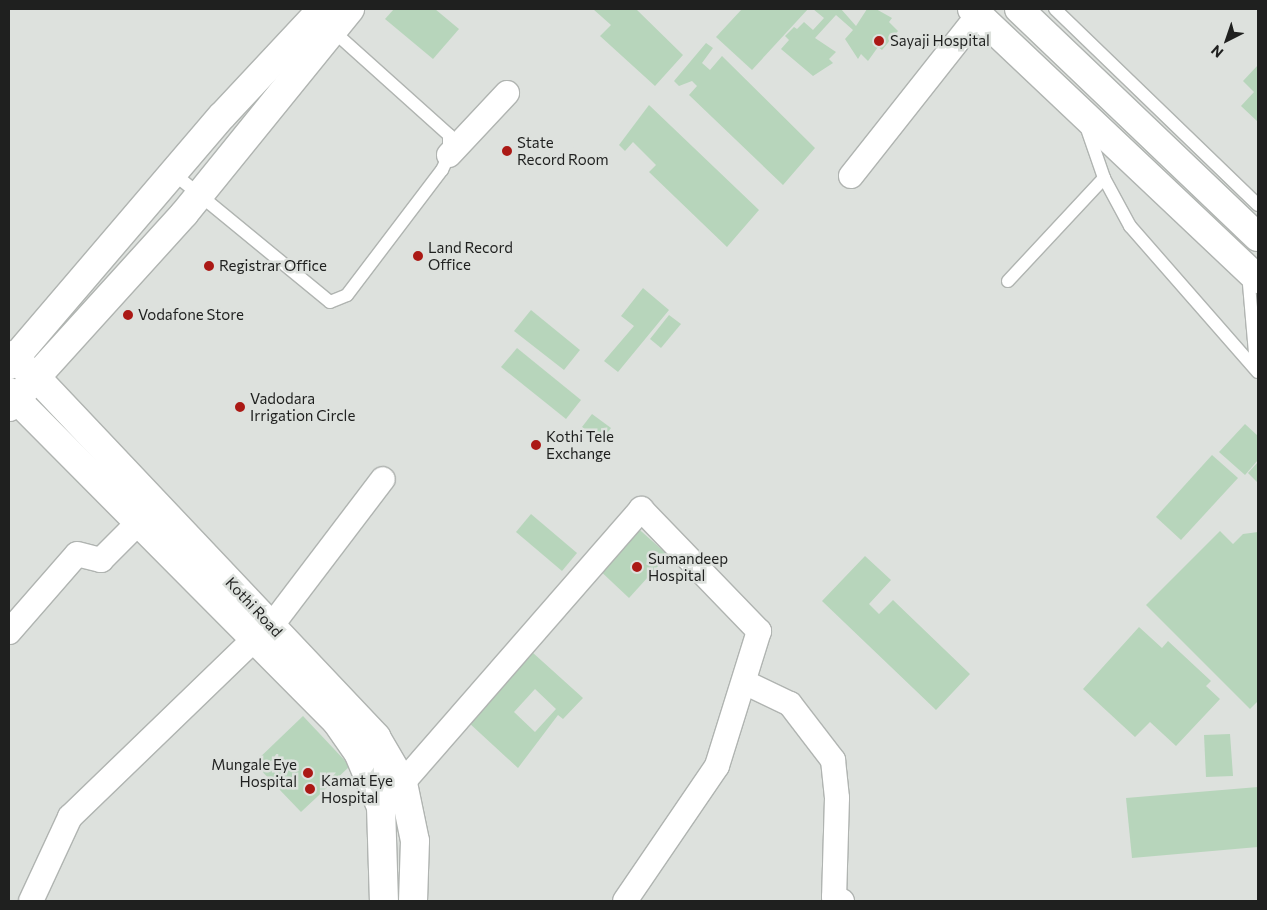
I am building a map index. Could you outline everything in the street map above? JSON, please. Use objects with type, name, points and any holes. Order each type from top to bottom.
[{"type":"main road","points":[[10,359],[173,173],[327,19],[350,9]]},
{"type":"main road","points":[[1020,9],[1258,237]]},
{"type":"main road","points":[[975,12],[1253,274]]},
{"type":"main road","points":[[11,398],[36,376],[197,194],[327,19]]},
{"type":"main road","name":"Kothi Road","points":[[10,359],[36,376],[262,633],[336,721],[358,752],[381,807],[384,901]]},
{"type":"main road","name":"Kothi Road","points":[[11,398],[140,521],[376,737],[403,783],[415,841],[413,901]]},
{"type":"street","points":[[851,176],[975,12]]},
{"type":"street","points":[[449,155],[507,93]]},
{"type":"street","points":[[31,901],[70,817],[262,633],[383,479]]},
{"type":"street","points":[[381,807],[641,509],[759,631],[717,766],[625,901]]},
{"type":"street","points":[[9,632],[77,554],[101,560],[140,521]]},
{"type":"street","points":[[744,682],[790,704],[832,760],[837,798],[834,897],[842,901]]},
{"type":"lane","points":[[1055,9],[1258,205]]},
{"type":"lane","points":[[173,173],[330,302],[339,302],[449,155],[449,135],[442,124],[327,19]]},
{"type":"lane","points":[[1081,112],[1104,178],[1130,226],[1257,370]]},
{"type":"lane","points":[[1008,281],[1104,178]]},
{"type":"lane","points":[[1253,274],[1257,370]]},
{"type":"building","points":[[394,9],[435,9],[459,29],[433,59],[385,19]]},
{"type":"building","points":[[593,9],[636,9],[683,55],[655,86],[600,36],[611,25]]},
{"type":"building","points":[[742,9],[808,9],[752,70],[716,37]]},
{"type":"building","points":[[813,9],[841,9],[856,26],[867,9],[876,9],[892,18],[889,22],[898,31],[882,50],[878,47],[868,61],[861,54],[858,59],[845,39],[853,30],[836,15],[815,38],[836,52],[829,59],[833,63],[813,76],[781,49],[789,40],[785,36],[794,27],[797,29],[804,22],[813,30],[824,18]]},
{"type":"building","points":[[706,43],[713,48],[702,63],[710,70],[722,56],[815,148],[783,185],[689,95],[697,86],[692,81],[679,86],[674,81]]},
{"type":"building","points":[[1258,65],[1258,122],[1241,106],[1254,92],[1243,81]]},
{"type":"building","points":[[649,105],[759,210],[727,247],[649,172],[656,165],[633,142],[625,151],[619,145]]},
{"type":"building","points":[[643,288],[669,310],[618,372],[604,361],[634,326],[621,316]]},
{"type":"building","points":[[531,310],[580,350],[564,370],[514,331]]},
{"type":"building","points":[[669,315],[681,324],[661,348],[650,339]]},
{"type":"building","points":[[517,348],[581,400],[566,419],[501,367]]},
{"type":"building","points":[[592,414],[611,428],[601,441],[582,427]]},
{"type":"building","points":[[1245,424],[1258,436],[1258,460],[1245,475],[1219,452]]},
{"type":"building","points":[[1212,455],[1238,478],[1181,540],[1156,517]]},
{"type":"building","points":[[1258,462],[1258,483],[1248,473]]},
{"type":"building","points":[[531,514],[577,553],[562,571],[516,532]]},
{"type":"building","points":[[633,524],[668,555],[629,598],[595,566]]},
{"type":"building","points":[[1220,531],[1233,544],[1243,534],[1258,532],[1258,701],[1250,709],[1146,605]]},
{"type":"building","points":[[865,556],[891,580],[869,604],[879,614],[893,600],[970,674],[936,710],[822,601]]},
{"type":"building","points":[[1139,627],[1162,648],[1168,641],[1211,681],[1206,686],[1220,699],[1176,746],[1150,722],[1135,737],[1083,689]]},
{"type":"building","points":[[532,652],[583,698],[563,719],[558,715],[518,768],[468,722]],"holes":[[[535,689],[556,709],[535,732],[514,712]]]},
{"type":"building","points":[[303,716],[350,766],[301,812],[254,763]]},
{"type":"building","points":[[1230,734],[1233,776],[1206,777],[1204,735]]},
{"type":"building","points":[[1258,787],[1258,847],[1132,858],[1126,798]]},
{"type":"place","name":"Sayaji Hospital","points":[[879,41]]},
{"type":"place","name":"State Record Room","points":[[507,151]]},
{"type":"place","name":"Land Record Office","points":[[418,256]]},
{"type":"place","name":"Registrar Office","points":[[209,266]]},
{"type":"place","name":"Vodafone Store","points":[[128,315]]},
{"type":"place","name":"Vadodara Irrigation Circle","points":[[240,407]]},
{"type":"place","name":"Kothi Tele Exchange","points":[[536,445]]},
{"type":"place","name":"Sumandeep Hospital","points":[[637,567]]},
{"type":"place","name":"Mungale Eye Hospital","points":[[308,773]]},
{"type":"place","name":"Kamat Eye Hospital","points":[[310,789]]}]
